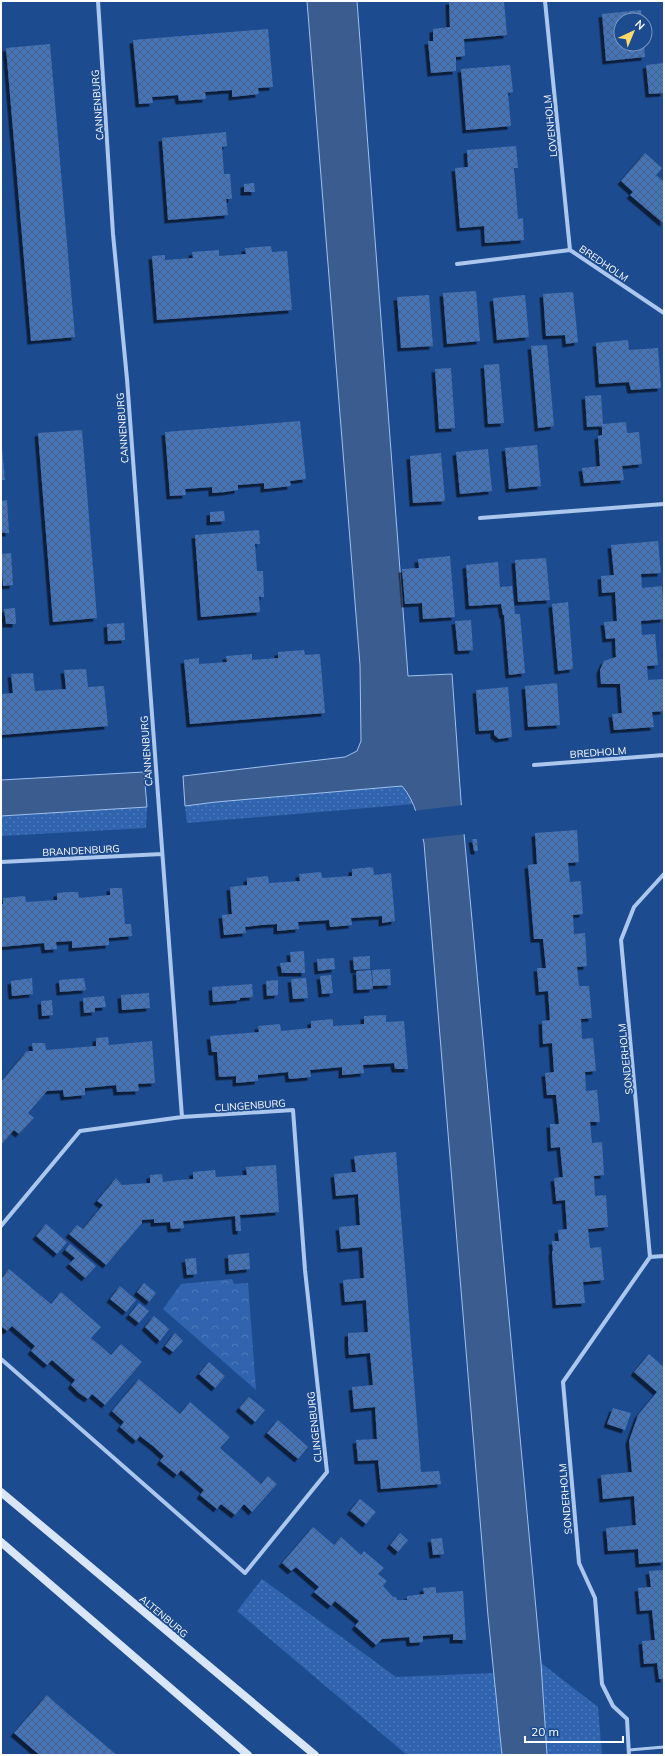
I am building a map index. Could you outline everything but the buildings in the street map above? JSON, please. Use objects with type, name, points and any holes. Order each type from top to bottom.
[{"type":"main road","name":"ALTENBURG","points":[[1,1492],[315,1755]]},
{"type":"main road","points":[[1,1542],[248,1755]]},
{"type":"street","name":"CANNENBURG","points":[[98,1],[113,234],[127,386],[162,854]]},
{"type":"street","name":"LOVENHOLM","points":[[545,1],[570,250]]},
{"type":"street","name":"BREDHOLM","points":[[457,264],[570,250],[664,313]]},
{"type":"street","points":[[480,518],[664,504]]},
{"type":"street","name":"BREDHOLM","points":[[534,764],[664,755]]},
{"type":"street","name":"BRANDENBURG","points":[[1,862],[162,854]]},
{"type":"street","points":[[162,854],[182,1117]]},
{"type":"street","name":"SONDERHOLM","points":[[629,1755],[627,1719],[613,1706],[602,1684],[595,1598],[579,1563],[563,1382],[650,1257],[621,940],[634,907],[664,874]]},
{"type":"street","name":"CLINGENBURG","points":[[1,1226],[80,1131],[182,1117],[293,1110],[305,1270],[328,1472],[245,1573],[1,1359]]},
{"type":"street","points":[[650,1257],[664,1256]]},
{"type":"lane","points":[[629,1750],[664,1747]]},
{"type":"green space","points":[[402,786],[414,804],[187,823],[185,806]]},
{"type":"green space","points":[[147,807],[146,828],[1,836],[1,816]]},
{"type":"green space","points":[[232,1279],[234,1284],[248,1283],[256,1390],[163,1309],[181,1284]]},
{"type":"green space","points":[[262,1579],[396,1677],[494,1673],[502,1755],[407,1755],[237,1611]]},
{"type":"green space","points":[[541,1663],[598,1707],[602,1755],[547,1755]]},
{"type":"shaded area","points":[[307,1],[357,1],[408,676],[452,674],[461,801],[541,1663],[547,1755],[502,1755],[488,1616],[424,843],[414,806],[407,792],[402,786],[185,806],[183,776],[345,757],[357,751],[361,741],[360,665]]},
{"type":"shaded area","points":[[144,772],[147,807],[1,816],[1,780]]},
{"type":"pier","points":[[463,805],[466,834],[421,839],[413,811]]}]
